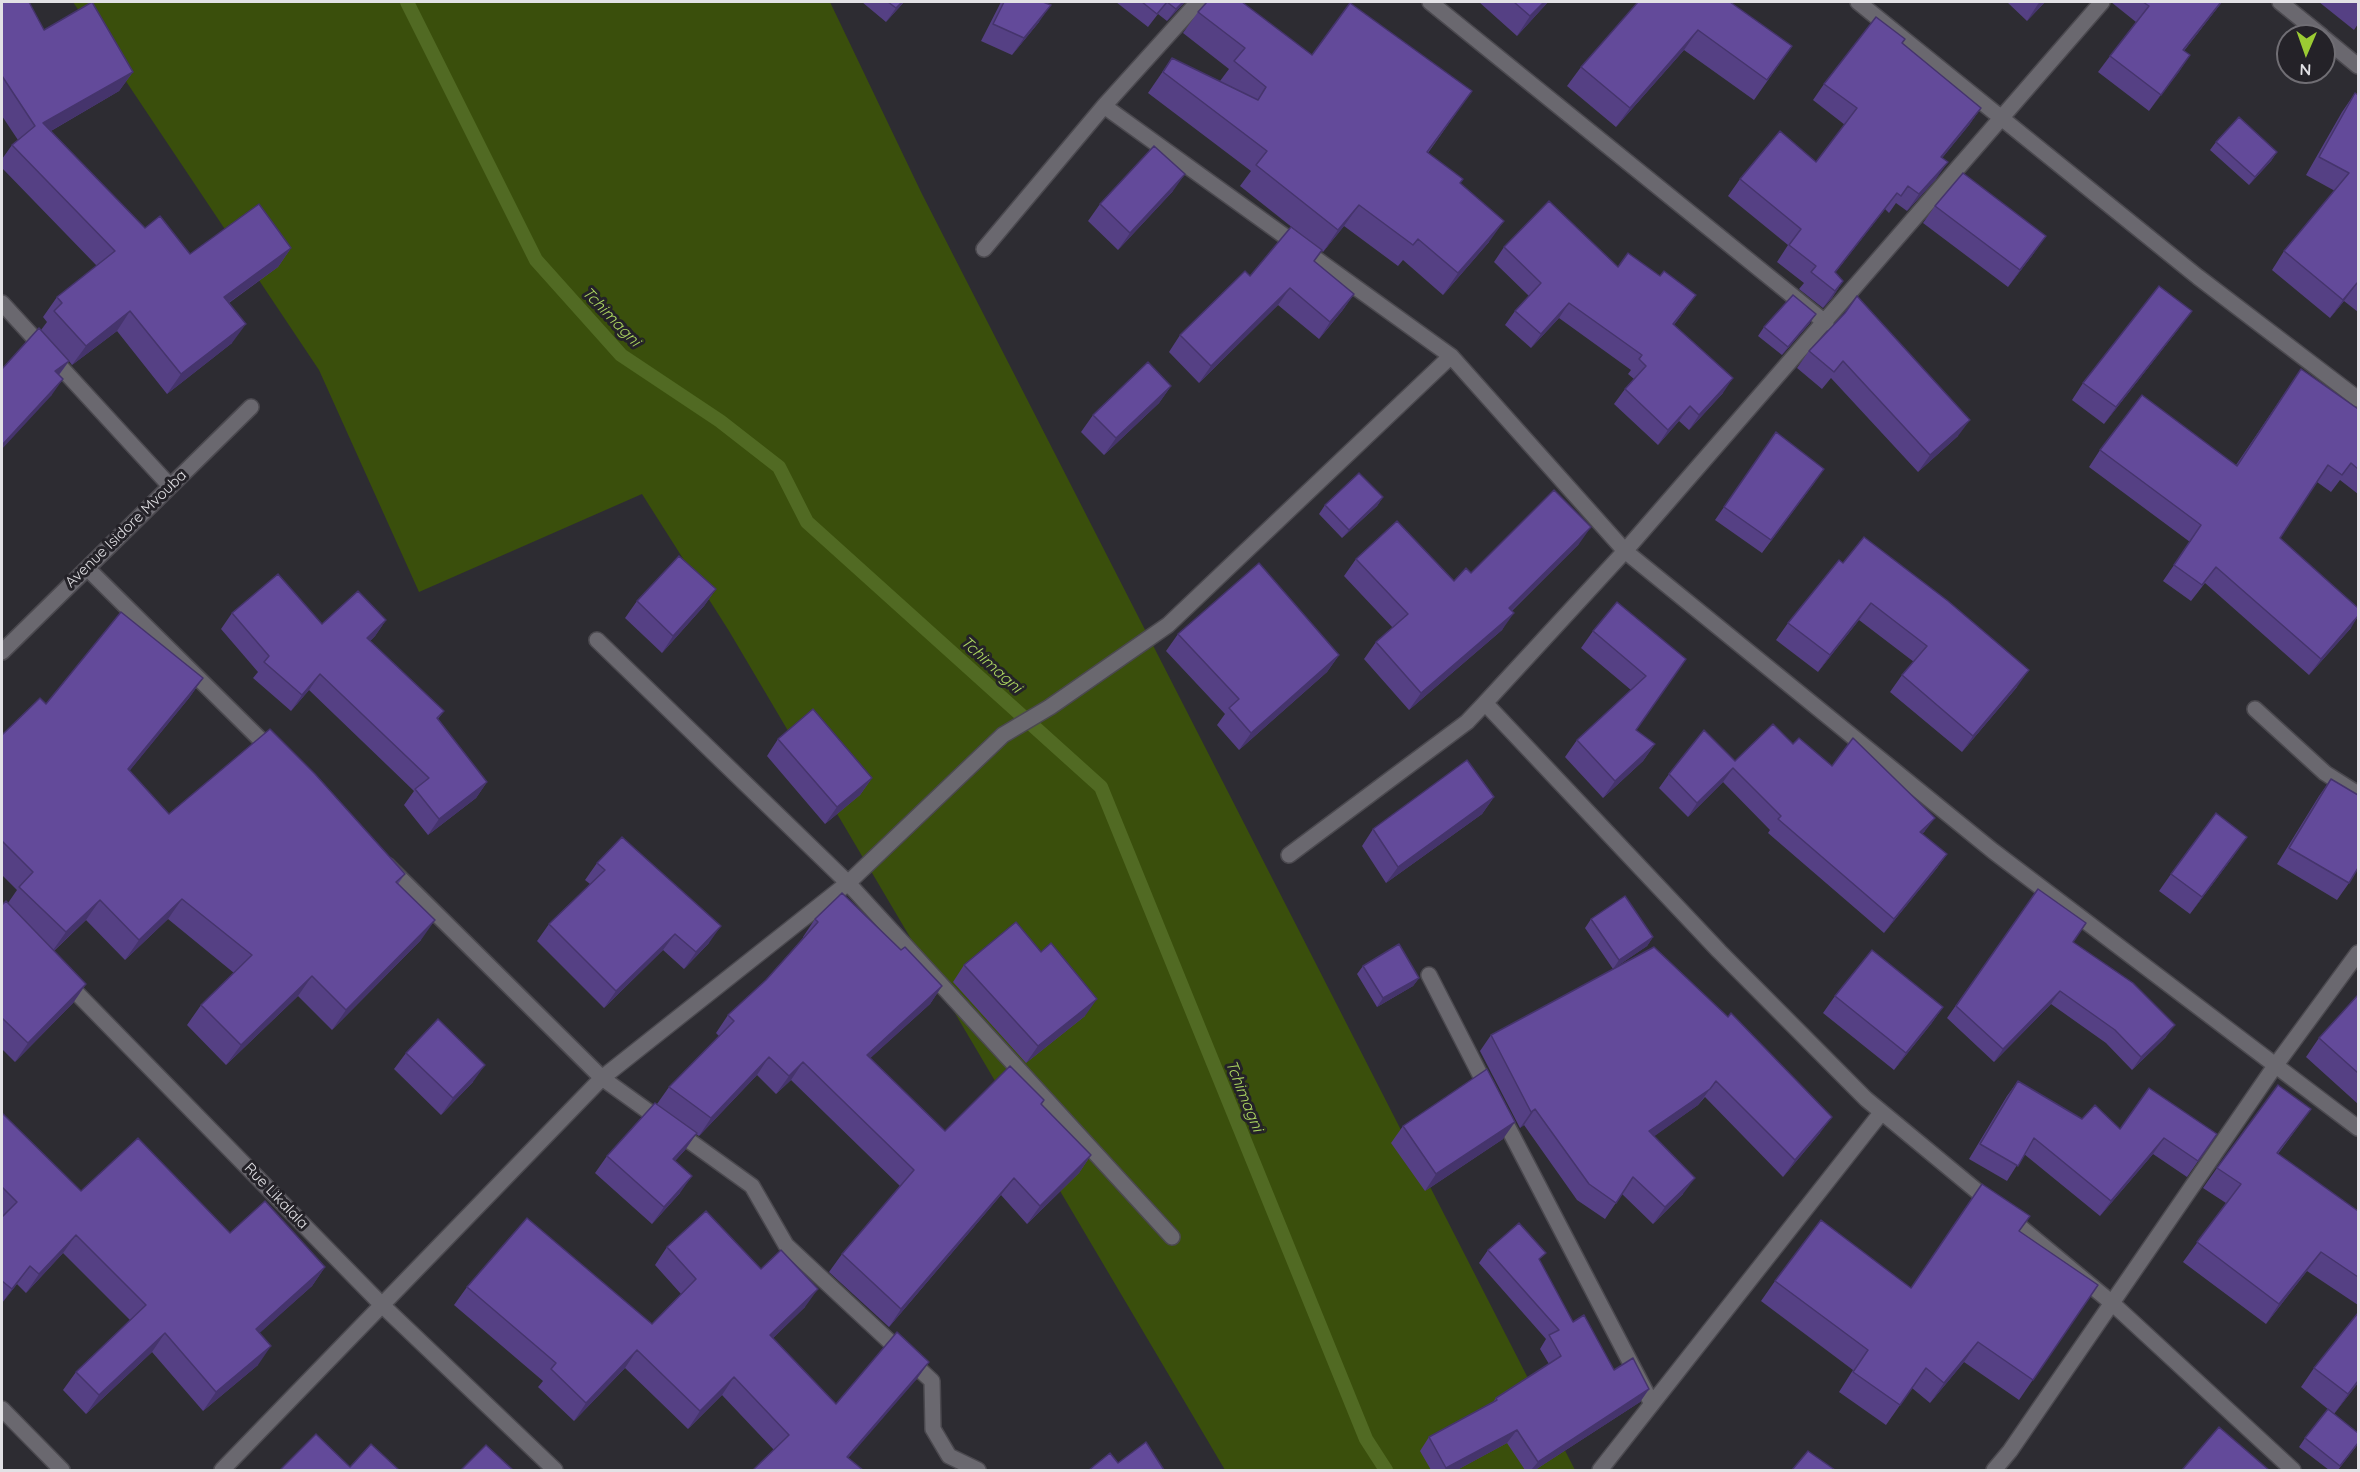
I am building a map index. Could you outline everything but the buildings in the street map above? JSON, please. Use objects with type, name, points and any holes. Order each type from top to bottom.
[{"type":"street","points":[[984,249],[1104,106],[1198,2]]},
{"type":"street","points":[[1430,2],[1826,323]]},
{"type":"street","points":[[1858,2],[2198,276],[2358,399]]},
{"type":"street","points":[[1289,855],[1467,722],[1625,551],[1826,323],[2102,2]]},
{"type":"street","points":[[2280,2],[2307,24]]},
{"type":"street","points":[[2336,48],[2358,66]]},
{"type":"street","points":[[1104,106],[1451,356],[1625,551],[1993,851],[2358,1128]]},
{"type":"street","points":[[2,303],[170,486]]},
{"type":"street","points":[[222,1470],[602,1078],[848,883],[1003,735],[1050,707],[1168,625],[1451,356]]},
{"type":"street","name":"Avenue Isidore Mvouba","points":[[2,652],[251,407]]},
{"type":"street","points":[[87,568],[281,760]]},
{"type":"street","points":[[597,640],[848,883],[1172,1237]]},
{"type":"street","points":[[1485,703],[1719,951],[1881,1113],[2112,1303],[2293,1470]]},
{"type":"street","points":[[2256,709],[2325,773],[2358,794]]},
{"type":"street","points":[[374,852],[602,1078],[752,1186],[786,1245],[932,1381],[933,1429],[949,1456],[978,1470]]},
{"type":"street","points":[[1994,1470],[2010,1451],[2275,1066],[2358,953]]},
{"type":"street","name":"Rue Likalala","points":[[51,967],[382,1305],[555,1470]]},
{"type":"street","points":[[1429,975],[1652,1404]]},
{"type":"street","points":[[1600,1470],[1881,1113]]},
{"type":"street","points":[[2,1409],[62,1470]]},
{"type":"green space","points":[[73,2],[830,2],[922,194],[1575,1470],[1225,1470],[729,631],[642,494],[419,592],[319,370]]},
{"type":"waterway","name":"Tchimagni","points":[[407,2],[536,260],[621,355],[720,421],[779,467],[807,522],[1101,787],[1366,1439],[1386,1470]]}]
